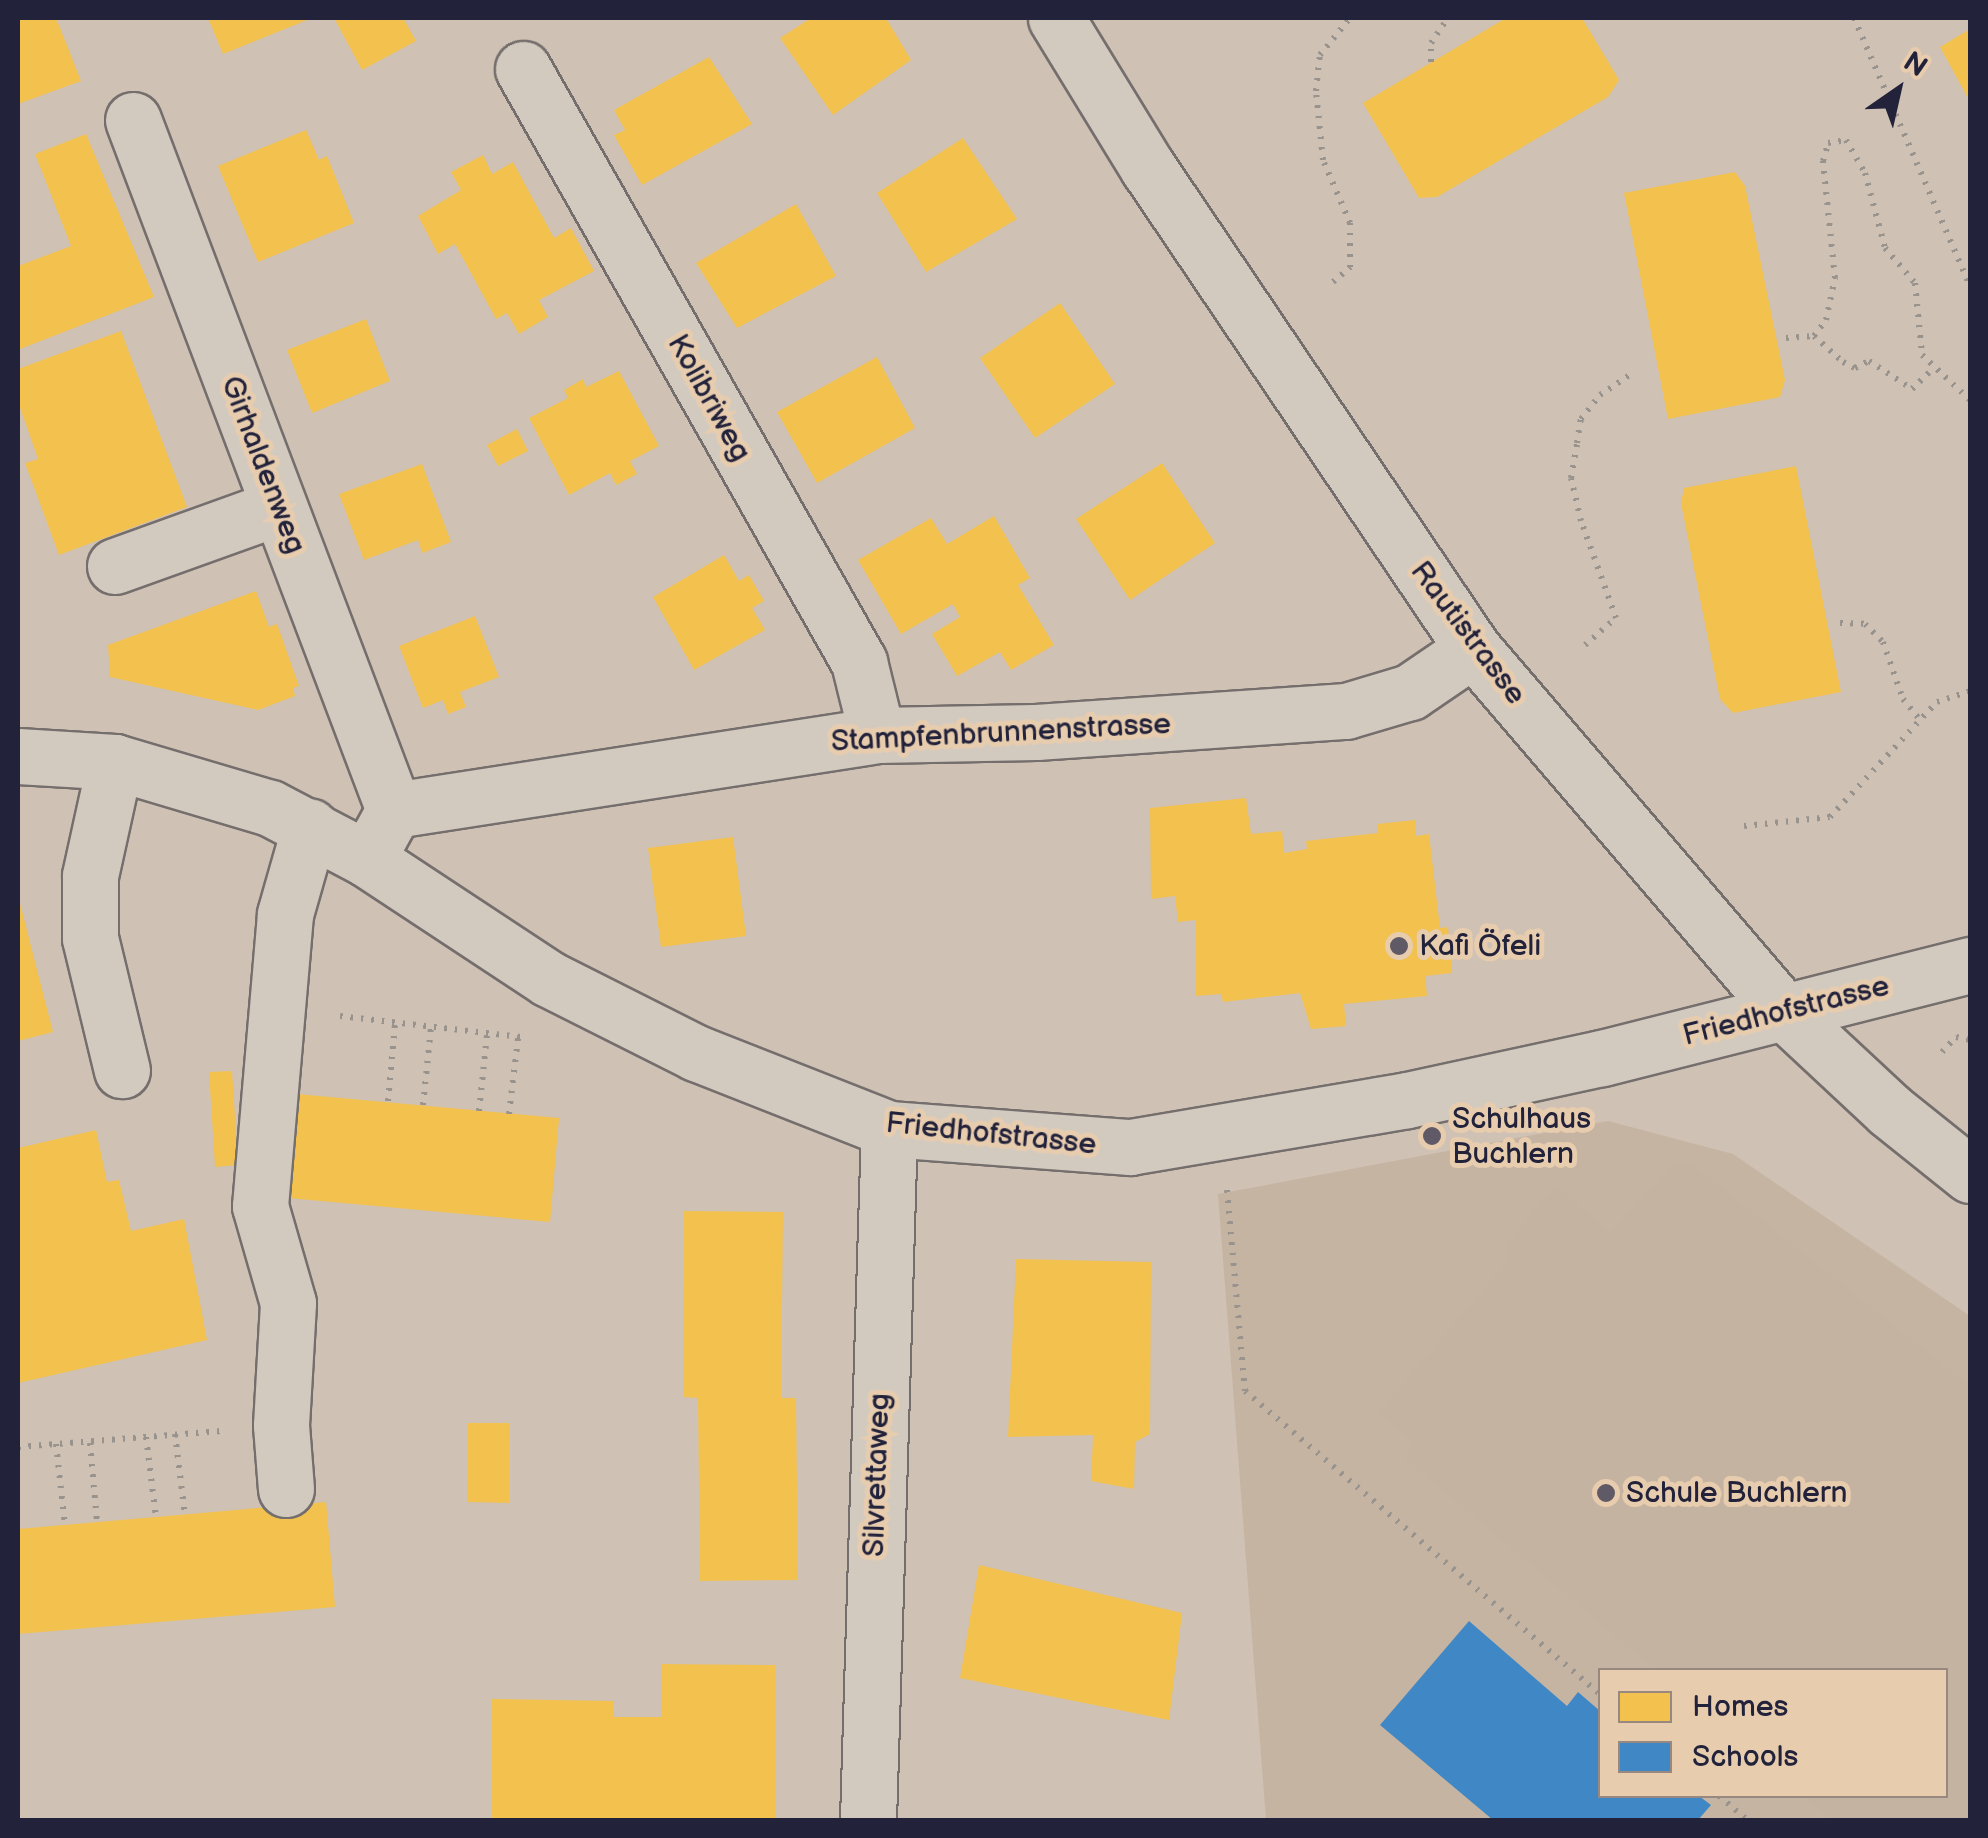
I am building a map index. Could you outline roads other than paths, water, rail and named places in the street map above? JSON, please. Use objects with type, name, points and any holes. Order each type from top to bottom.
[{"type":"street","name":"Rautistrasse","points":[[1056,18],[1148,168],[1472,648],[1784,1012],[1888,1110],[1970,1175]]},
{"type":"street","name":"Kolibriweg","points":[[524,69],[859,662],[876,734]]},
{"type":"street","name":"Girhaldenweg","points":[[133,120],[394,810]]},
{"type":"street","points":[[116,566],[280,508]]},
{"type":"street","name":"Stampfenbrunnenstrasse","points":[[394,810],[876,734],[1036,732],[1346,711],[1410,692],[1472,648]]},
{"type":"street","name":"Friedhofstrasse","points":[[18,756],[115,762],[310,826],[367,858],[566,988],[696,1053],[889,1129],[1130,1147],[1406,1100],[1970,966]]},
{"type":"street","points":[[115,762],[90,876],[90,938],[122,1070]]},
{"type":"street","points":[[367,858],[394,810]]},
{"type":"street","points":[[286,1489],[280,1425],[288,1302],[260,1206],[284,914],[310,826]]},
{"type":"street","name":"Silvrettaweg","points":[[868,1820],[889,1129]]},
{"type":"place","name":"Kafi Öfeli","points":[[1399,946]]},
{"type":"place","name":"Schulhaus Buchlern","points":[[1432,1136]]},
{"type":"place","name":"Schule Buchlern","points":[[1606,1493]]}]
